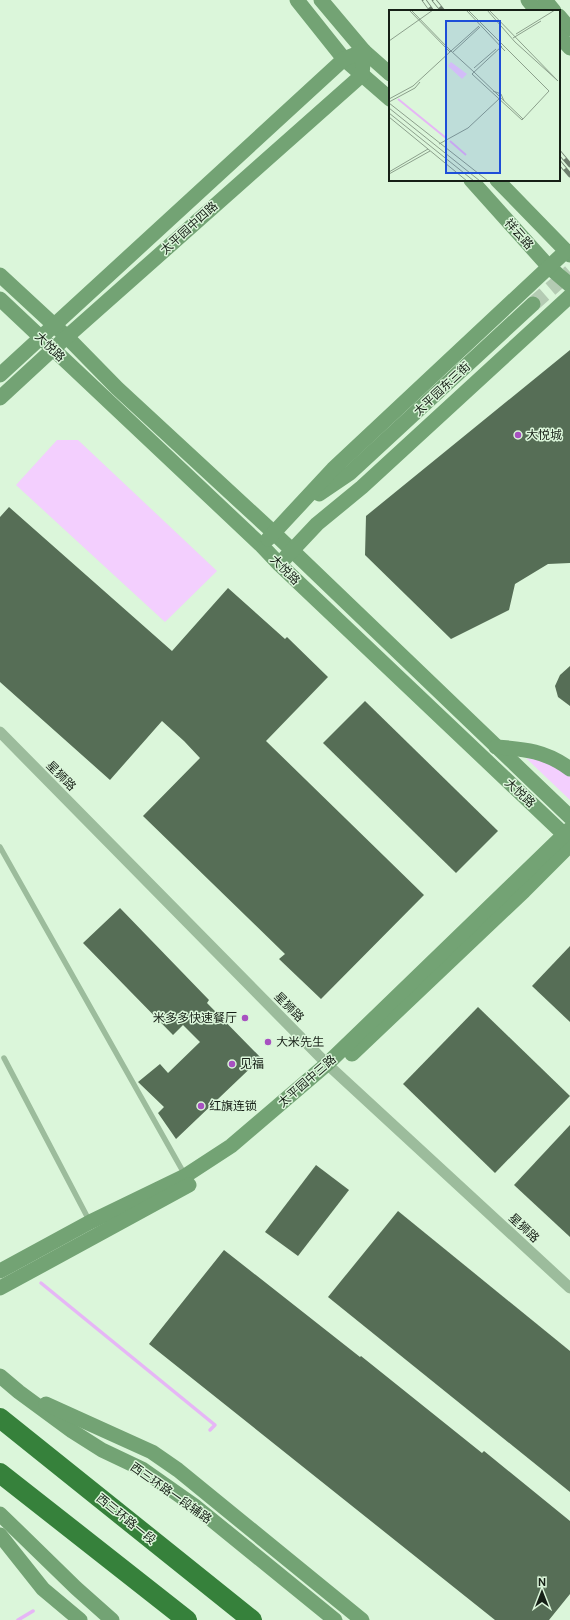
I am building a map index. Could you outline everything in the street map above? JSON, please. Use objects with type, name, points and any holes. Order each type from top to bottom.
[{"type":"highway","name":"西三环路一段","points":[[0,1418],[252,1620]]},
{"type":"highway","points":[[0,1472],[187,1620]]},
{"type":"street","points":[[296,0],[344,59],[389,98]]},
{"type":"street","points":[[320,0],[364,51],[389,73]]},
{"type":"street","points":[[528,0],[536,10]]},
{"type":"street","points":[[545,0],[553,10]]},
{"type":"street","points":[[560,17],[570,29]]},
{"type":"street","points":[[560,37],[570,48]]},
{"type":"street","points":[[0,375],[344,59],[364,51]]},
{"type":"street","points":[[362,75],[364,51]]},
{"type":"street","name":"太平园中四路","points":[[0,398],[362,75]]},
{"type":"street","name":"祥云路","points":[[472,181],[549,267],[570,285]]},
{"type":"street","name":"祥云路","points":[[498,181],[568,253]]},
{"type":"street","points":[[262,546],[334,469],[549,267],[568,253]]},
{"type":"street","points":[[0,275],[67,337],[117,388],[274,533],[291,551],[570,817]]},
{"type":"street","points":[[525,290],[533,292],[544,306],[548,317]]},
{"type":"street","points":[[279,564],[317,524],[362,487],[570,296]]},
{"type":"street","name":"大悦路","points":[[0,299],[52,350],[262,546],[279,564],[569,838]]},
{"type":"street","name":"太平园东三街","points":[[350,473],[533,304]]},
{"type":"street","points":[[300,506],[350,473]]},
{"type":"street","points":[[317,524],[350,473]]},
{"type":"street","name":"星狮路","points":[[0,732],[331,1068],[570,1288]]},
{"type":"street","points":[[496,747],[526,749],[556,759],[570,769]]},
{"type":"street","name":"太平园中三路","points":[[0,1288],[197,1180],[234,1156],[331,1068],[569,838]]},
{"type":"street","name":"太平园中三路","points":[[0,1271],[90,1222],[185,1176],[231,1146],[331,1068]]},
{"type":"street","name":"西三环路一段辅路","points":[[0,1376],[72,1431],[102,1450],[142,1469],[196,1508],[334,1619]]},
{"type":"street","points":[[19,1392],[152,1452],[178,1470],[362,1620]]},
{"type":"street","points":[[0,1514],[76,1588],[112,1620]]},
{"type":"street","points":[[0,1534],[43,1589],[80,1620]]},
{"type":"lane","points":[[0,847],[185,1176]]},
{"type":"lane","points":[[4,1058],[90,1222]]},
{"type":"shaded area","points":[[57,440],[78,440],[217,571],[165,622],[16,485]]},
{"type":"shaded area","points":[[526,758],[549,764],[570,777],[570,800]]},
{"type":"building","name":"大悦城","points":[[570,350],[570,563],[548,564],[515,584],[509,610],[451,639],[365,555],[366,516]]},
{"type":"building","points":[[9,507],[172,651],[228,588],[285,639],[287,637],[328,677],[266,741],[424,895],[321,999],[279,959],[285,954],[143,816],[200,758],[184,741],[162,721],[110,780],[0,682],[0,517]]},
{"type":"building","points":[[570,666],[570,706],[558,697],[555,686],[560,675]]},
{"type":"building","points":[[365,701],[498,831],[456,873],[323,743]]},
{"type":"building","points":[[120,908],[209,1000],[207,1003],[261,1058],[176,1139],[158,1113],[164,1107],[138,1082],[160,1064],[168,1073],[200,1042],[183,1025],[173,1035],[83,943]]},
{"type":"building","points":[[570,946],[570,1022],[532,986]]},
{"type":"building","points":[[478,1007],[570,1096],[495,1173],[403,1084]]},
{"type":"building","points":[[570,1125],[570,1237],[514,1185]]},
{"type":"building","points":[[316,1165],[349,1190],[298,1256],[265,1232]]},
{"type":"building","points":[[398,1211],[570,1351],[570,1492],[328,1297]]},
{"type":"building","points":[[224,1250],[360,1357],[361,1356],[482,1453],[484,1451],[570,1521],[570,1594],[549,1620],[495,1620],[149,1344]]},
{"type":"waterway","points":[[41,1283],[215,1425],[210,1430]]},
{"type":"waterway","points":[[18,1620],[33,1611]]},
{"type":"tunnel","points":[[533,304],[570,272]]},
{"type":"railway","points":[[424,0],[431,10]]},
{"type":"railway","points":[[434,0],[442,10]]},
{"type":"railway","points":[[560,153],[570,165]]},
{"type":"railway","points":[[560,163],[570,175]]},
{"type":"place","name":"大悦城","points":[[518,435]]},
{"type":"place","name":"米多多快速餐厅","points":[[245,1018]]},
{"type":"place","name":"大米先生","points":[[268,1042]]},
{"type":"place","name":"见福","points":[[232,1064]]},
{"type":"place","name":"红旗连锁","points":[[201,1106]]}]
